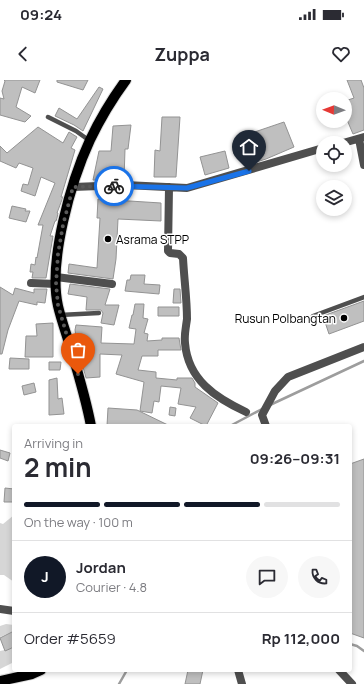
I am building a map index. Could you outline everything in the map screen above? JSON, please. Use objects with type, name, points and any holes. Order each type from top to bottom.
[{"type":"main road","points":[[90,424],[75,362],[58,305],[56,281],[58,254],[63,225],[73,187],[90,141],[116,93],[126,80]]},
{"type":"main road","points":[[0,681],[36,672]]},
{"type":"street","points":[[361,138],[364,164]]},
{"type":"street","points":[[73,187],[120,185],[187,188],[316,150]]},
{"type":"street","points":[[169,187],[168,251],[170,253],[179,254],[183,258],[187,318],[185,342],[187,356],[192,370],[207,389],[246,412]]},
{"type":"street","points":[[31,283],[56,281],[112,284]]},
{"type":"street","points":[[265,424],[262,415],[275,392],[288,377],[364,347]]},
{"type":"street","points":[[0,609],[12,611]]},
{"type":"street","points":[[239,672],[242,684]]},
{"type":"street","points":[[341,672],[352,684]]},
{"type":"lane","points":[[48,117],[76,131],[90,141]]},
{"type":"lane","points":[[313,316],[364,297]]},
{"type":"lane","points":[[60,315],[99,313]]},
{"type":"shaded area","points":[[12,517],[12,581],[4,575],[0,575],[0,523],[3,524]]},
{"type":"shaded area","points":[[6,624],[12,625],[12,632],[0,637],[0,626]]},
{"type":"shaded area","points":[[12,648],[12,663],[0,669],[0,651]]},
{"type":"building","points":[[4,80],[40,80],[35,93],[22,87],[16,107],[31,116],[25,122],[0,115],[0,98],[4,99],[2,91]]},
{"type":"building","points":[[57,80],[88,80],[83,90],[57,82]]},
{"type":"building","points":[[347,80],[361,80],[364,88],[364,130],[353,134],[350,128],[352,128],[352,99],[354,98]]},
{"type":"building","points":[[99,87],[103,89],[83,131],[55,116],[59,108],[77,119]]},
{"type":"building","points":[[162,117],[180,117],[176,177],[154,177],[155,150],[160,151]]},
{"type":"building","points":[[284,122],[294,147],[247,165],[237,138]]},
{"type":"building","points":[[131,125],[128,149],[125,149],[124,180],[93,180],[99,151],[111,151],[113,126]]},
{"type":"building","points":[[38,127],[63,143],[69,132],[77,137],[71,148],[75,150],[61,197],[63,197],[57,213],[57,218],[50,236],[53,236],[46,278],[32,278],[33,272],[30,272],[31,264],[35,265],[36,257],[37,258],[43,225],[38,225],[55,183],[41,177],[35,196],[21,191],[23,184],[28,185],[33,168],[19,163],[16,168],[0,161],[0,146],[7,153]]},
{"type":"building","points":[[225,151],[229,168],[205,175],[200,157]]},
{"type":"building","name":"Asrama STPP","points":[[98,199],[161,203],[161,221],[118,219],[116,259],[113,279],[68,273],[69,264],[97,268],[100,218],[97,218]]},
{"type":"building","points":[[12,206],[26,209],[25,211],[30,211],[26,222],[9,218]]},
{"type":"building","points":[[131,275],[145,275],[144,284],[160,285],[159,294],[125,291],[127,280],[130,280]]},
{"type":"building","points":[[70,284],[110,289],[105,305],[119,305],[114,325],[101,323],[103,313],[101,310],[86,310],[87,297],[68,294]]},
{"type":"building","points":[[0,287],[13,295],[15,288],[34,293],[34,289],[47,289],[45,303],[37,302],[37,305],[19,301],[8,330],[2,354],[0,354]]},
{"type":"building","points":[[174,289],[180,289],[181,303],[173,303]]},
{"type":"building","name":"Rusun Polbangtan","points":[[364,301],[364,321],[329,334],[323,316]]},
{"type":"building","points":[[135,304],[144,304],[143,318],[148,319],[144,333],[148,334],[147,341],[162,340],[162,338],[179,338],[181,350],[158,350],[158,356],[142,356],[138,370],[156,372],[156,378],[177,380],[177,378],[192,378],[195,383],[195,387],[218,403],[207,424],[202,424],[190,418],[196,407],[178,404],[181,388],[161,386],[159,402],[154,401],[152,413],[140,411],[144,382],[116,374],[122,355],[100,354],[100,377],[86,378],[83,367],[82,341],[77,342],[75,330],[76,325],[102,327],[101,343],[134,344],[136,329],[129,328]]},
{"type":"building","points":[[158,307],[179,307],[179,316],[158,316]]},
{"type":"building","points":[[53,323],[53,357],[25,357],[26,336],[37,336],[36,324]]},
{"type":"building","points":[[10,358],[29,359],[29,369],[9,369]]},
{"type":"building","points":[[49,362],[61,362],[60,370],[49,370]]},
{"type":"building","points":[[57,378],[58,399],[62,398],[64,414],[49,415],[49,380]]},
{"type":"building","points":[[34,383],[36,392],[24,395],[22,386]]},
{"type":"building","points":[[170,407],[176,408],[175,416],[169,415]]},
{"type":"building","points":[[108,408],[137,410],[166,424],[107,424]]},
{"type":"building","points":[[0,450],[10,453],[8,461],[0,458]]},
{"type":"building","points":[[364,459],[364,638],[352,634],[352,463]]},
{"type":"building","points":[[5,488],[12,489],[12,502],[4,502]]},
{"type":"building","points":[[12,632],[12,648],[5,651],[0,638]]},
{"type":"building","points":[[188,672],[203,672],[200,684],[185,684]]},
{"type":"waterway","points":[[270,405],[364,361]]},
{"type":"waterway","points":[[234,424],[262,409]]},
{"type":"waterway","points":[[352,645],[364,651]]},
{"type":"waterway","points":[[119,684],[126,672]]},
{"type":"way so far","points":[[78,374],[58,305],[56,266],[63,225],[73,187],[114,186]]},
{"type":"place","name":"Asrama STPP","points":[[108,239]]},
{"type":"place","name":"Rusun Polbangtan","points":[[344,318]]},
{"type":"route","points":[[114,186],[125,185],[187,188],[249,171]]}]
